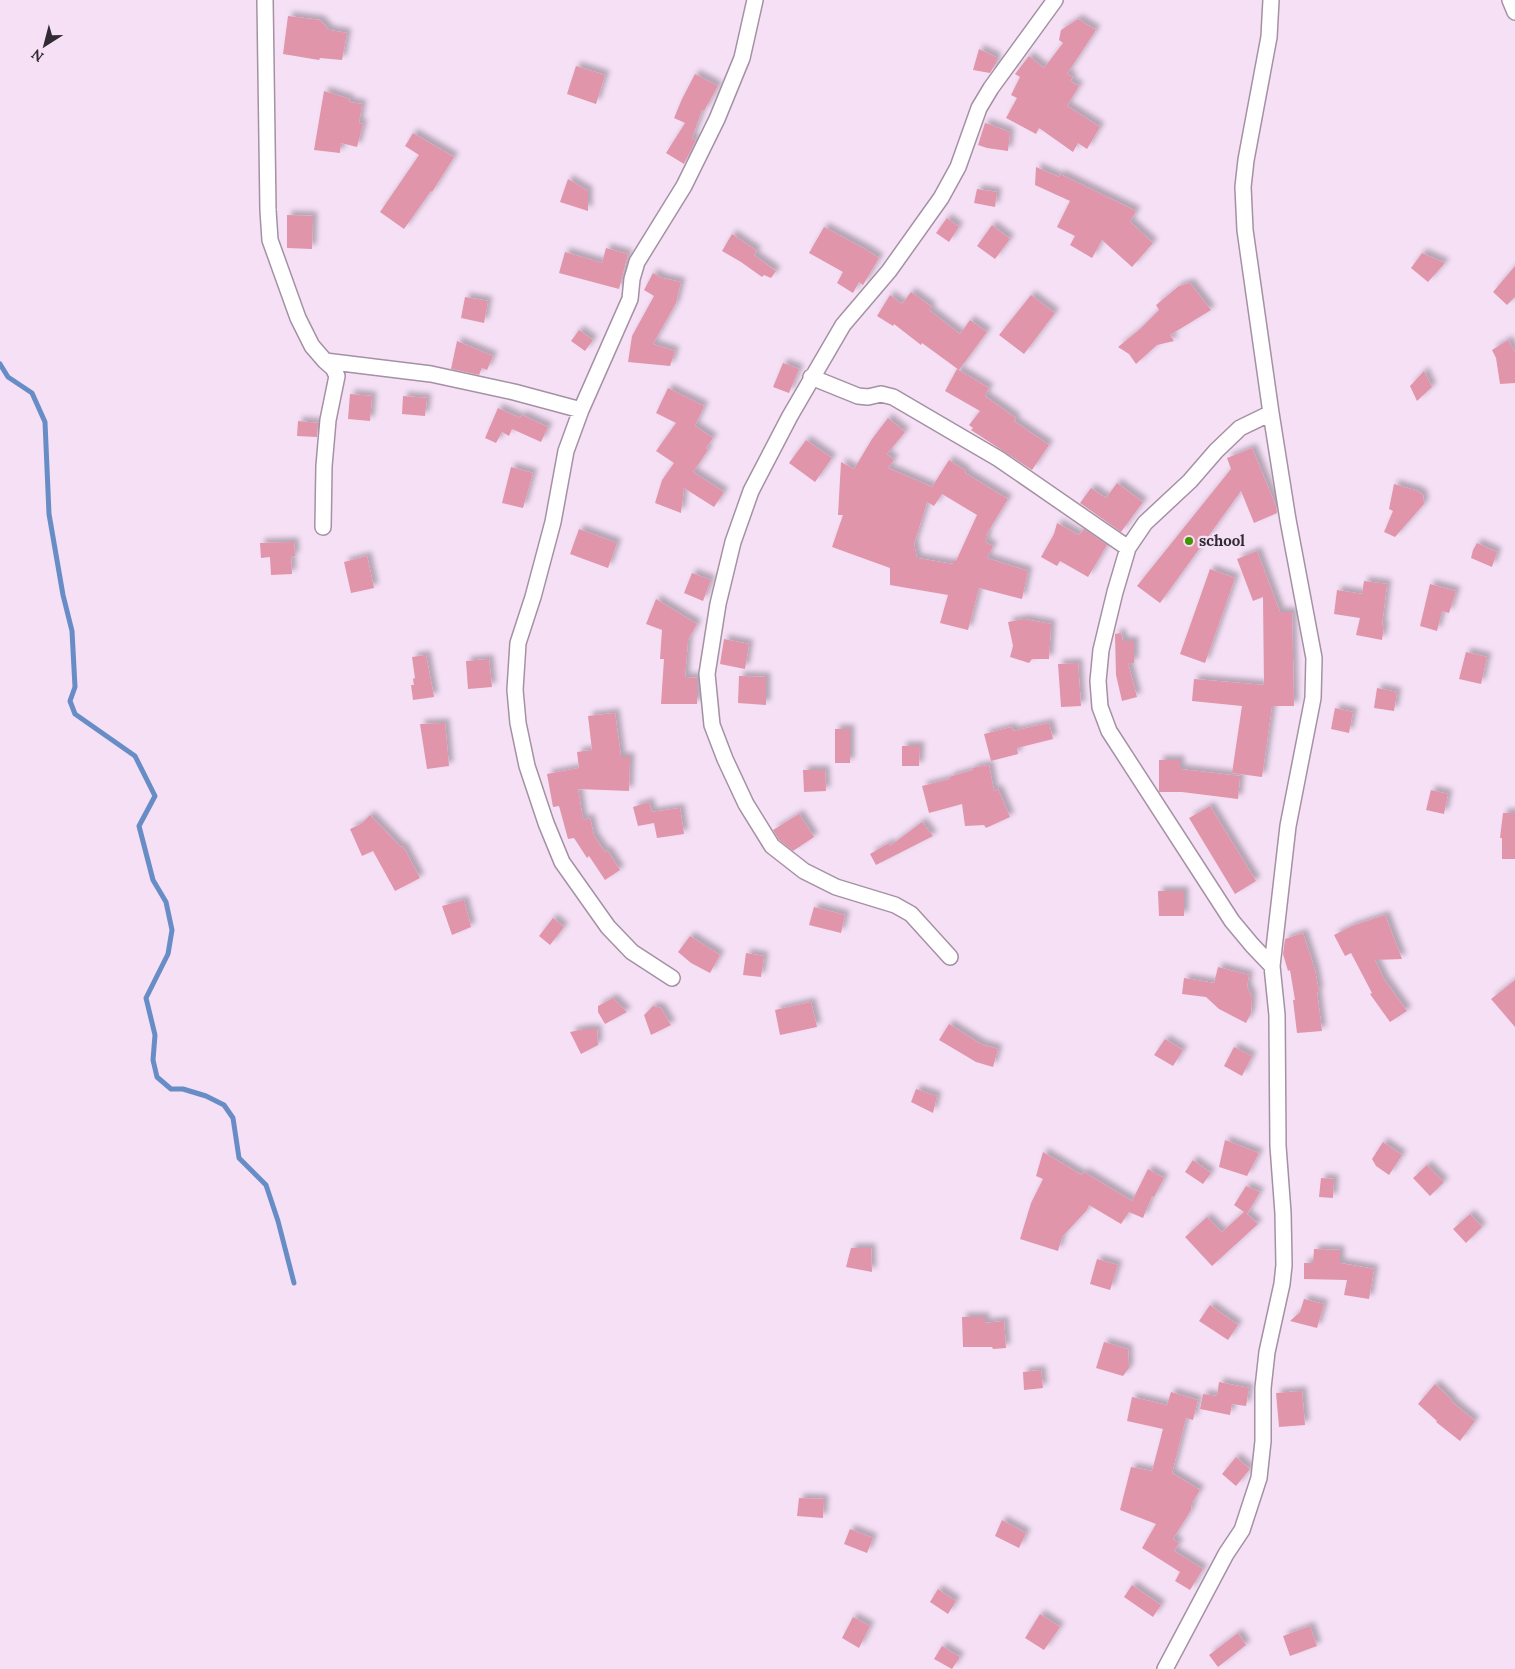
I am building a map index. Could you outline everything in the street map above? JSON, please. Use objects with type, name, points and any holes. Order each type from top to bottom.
[{"type":"street","points":[[265,0],[267,172],[270,240],[298,318],[312,346],[333,368],[337,376],[324,466],[323,527]]},
{"type":"street","points":[[672,978],[632,952],[608,927],[562,862],[546,824],[530,774],[518,723],[515,690],[518,643],[533,597],[553,522],[566,451],[581,410],[630,299],[632,279],[637,262],[684,186],[717,119],[742,58],[755,0]]},
{"type":"street","points":[[950,956],[911,914],[895,905],[836,887],[804,871],[772,846],[746,804],[712,725],[707,674],[718,604],[733,542],[751,491],[811,377],[843,325],[889,271],[941,198],[958,167],[979,108],[991,88],[1055,0]]},
{"type":"street","points":[[1165,1669],[1226,1554],[1242,1530],[1259,1478],[1263,1441],[1263,1388],[1267,1352],[1282,1284],[1284,1265],[1283,1213],[1278,1146],[1277,1015],[1272,966],[1288,826],[1313,698],[1314,658],[1288,520],[1271,413],[1246,230],[1244,187],[1246,160],[1269,37],[1271,0]]},
{"type":"street","points":[[1510,0],[1515,12]]},
{"type":"street","points":[[325,361],[431,374],[514,392],[581,410]]},
{"type":"street","points":[[811,377],[858,396],[868,397],[882,394],[894,397],[999,460],[1128,548]]},
{"type":"street","points":[[1271,413],[1240,428],[1216,451],[1190,481],[1145,523],[1128,548],[1101,650],[1098,681],[1100,707],[1109,731],[1232,921],[1272,966]]},
{"type":"building","points":[[288,16],[320,20],[329,30],[347,33],[342,60],[320,58],[319,60],[283,54]]},
{"type":"building","points":[[1078,19],[1096,30],[1067,74],[1073,77],[1070,81],[1079,86],[1067,106],[1100,127],[1087,149],[1078,143],[1073,152],[1039,128],[1036,134],[1006,118],[1017,98],[1011,95],[1020,77],[1015,74],[1029,56],[1044,68],[1063,43],[1059,40],[1061,30]]},
{"type":"building","points":[[979,49],[996,57],[996,63],[990,73],[973,70]]},
{"type":"building","points":[[576,66],[605,75],[596,104],[567,94]]},
{"type":"building","points":[[695,74],[718,86],[704,111],[702,110],[692,138],[696,140],[684,164],[666,153],[685,123],[674,118]]},
{"type":"building","points":[[324,91],[350,99],[349,102],[362,104],[359,123],[363,124],[357,147],[341,143],[340,153],[314,150]]},
{"type":"building","points":[[985,123],[1010,132],[1008,151],[978,145]]},
{"type":"building","points":[[413,133],[454,157],[432,192],[404,229],[380,212],[419,155],[405,146]]},
{"type":"building","points":[[1036,167],[1059,177],[1060,174],[1136,211],[1130,222],[1153,243],[1132,267],[1102,240],[1092,258],[1070,245],[1075,236],[1057,227],[1070,201],[1035,185]]},
{"type":"building","points":[[568,179],[588,191],[588,211],[560,202]]},
{"type":"building","points":[[977,189],[997,192],[995,207],[974,203]]},
{"type":"building","points":[[287,215],[313,216],[312,249],[287,248]]},
{"type":"building","points":[[947,218],[959,227],[949,242],[936,233]]},
{"type":"building","points":[[992,225],[1010,239],[995,259],[977,246]]},
{"type":"building","points":[[824,227],[879,258],[863,285],[859,282],[853,293],[837,283],[843,272],[809,253]]},
{"type":"building","points":[[732,234],[757,251],[754,255],[776,271],[771,278],[764,275],[762,277],[722,251]]},
{"type":"building","points":[[606,248],[628,254],[619,289],[559,273],[565,252],[602,263]]},
{"type":"building","points":[[1422,253],[1445,263],[1428,282],[1411,268]]},
{"type":"building","points":[[1515,266],[1515,297],[1507,305],[1493,292]]},
{"type":"building","points":[[653,273],[662,278],[681,282],[676,303],[653,344],[675,351],[670,366],[628,362],[632,336],[654,296],[644,290]]},
{"type":"building","points":[[1190,283],[1211,310],[1170,335],[1174,341],[1157,345],[1136,364],[1129,354],[1118,347],[1159,310],[1156,305],[1179,286]]},
{"type":"building","points":[[911,292],[932,307],[929,310],[960,334],[970,320],[987,332],[959,370],[922,343],[921,345],[894,324],[893,326],[877,316],[890,295],[902,304]]},
{"type":"building","points":[[1031,295],[1055,313],[1024,354],[999,335]]},
{"type":"building","points":[[465,297],[488,301],[484,323],[461,318]]},
{"type":"building","points":[[579,330],[593,340],[585,351],[571,341]]},
{"type":"building","points":[[1508,340],[1515,352],[1515,383],[1500,384],[1496,358],[1492,350]]},
{"type":"building","points":[[457,341],[493,356],[487,370],[482,368],[479,375],[451,369]]},
{"type":"building","points":[[783,363],[799,369],[789,393],[773,387]]},
{"type":"building","points":[[957,369],[989,388],[985,396],[1016,418],[1014,421],[1049,445],[1032,470],[971,430],[973,428],[969,425],[980,411],[945,391]]},
{"type":"building","points":[[1424,371],[1432,387],[1417,401],[1410,386]]},
{"type":"building","points":[[668,388],[704,406],[695,426],[713,438],[706,448],[708,450],[693,472],[724,492],[714,507],[684,488],[681,513],[655,503],[662,480],[674,463],[656,451],[676,423],[656,413]]},
{"type":"building","points":[[350,394],[372,396],[370,421],[348,419]]},
{"type":"building","points":[[403,396],[427,398],[425,416],[402,414]]},
{"type":"building","points":[[498,408],[520,418],[522,415],[548,427],[541,442],[512,429],[509,436],[502,432],[496,443],[485,438]]},
{"type":"building","points":[[888,418],[905,432],[887,454],[894,460],[888,468],[932,487],[949,460],[966,471],[965,473],[1008,499],[986,535],[988,536],[985,542],[993,546],[987,558],[1028,571],[1022,599],[979,588],[968,630],[940,623],[948,595],[890,585],[890,568],[832,547],[843,515],[838,515],[841,462],[854,469],[872,439]],"holes":[[[942,494],[977,515],[953,564],[917,558],[914,544],[927,502],[934,506]]]},
{"type":"building","points":[[298,421],[318,423],[317,437],[297,436]]},
{"type":"building","points":[[806,440],[832,458],[815,482],[789,463]]},
{"type":"building","name":"school","points":[[1252,448],[1276,506],[1277,513],[1254,523],[1241,491],[1160,603],[1137,586],[1231,469],[1227,458]]},
{"type":"building","points":[[511,467],[533,473],[523,508],[502,503]]},
{"type":"building","points":[[1117,483],[1143,502],[1121,532],[1080,503],[1091,488],[1106,498]]},
{"type":"building","points":[[1394,484],[1418,491],[1423,495],[1424,504],[1395,537],[1384,532],[1393,511],[1389,509]]},
{"type":"building","points":[[1057,523],[1079,535],[1084,529],[1107,545],[1088,577],[1060,561],[1057,566],[1041,557],[1054,534]]},
{"type":"building","points":[[579,529],[617,543],[608,568],[570,554]]},
{"type":"building","points":[[294,542],[295,556],[291,557],[292,574],[271,575],[270,557],[261,558],[260,543]]},
{"type":"building","points":[[1477,543],[1497,552],[1492,567],[1471,558]]},
{"type":"building","points":[[1257,551],[1280,612],[1292,612],[1294,706],[1272,706],[1262,777],[1232,773],[1242,706],[1192,701],[1194,679],[1264,685],[1263,597],[1253,601],[1237,559]]},
{"type":"building","points":[[367,556],[374,588],[351,593],[344,562]]},
{"type":"building","points":[[1210,569],[1235,578],[1205,663],[1180,654]]},
{"type":"building","points":[[692,573],[711,580],[703,601],[684,593]]},
{"type":"building","points":[[1364,581],[1387,584],[1382,640],[1356,635],[1360,618],[1334,614],[1337,590],[1362,594]]},
{"type":"building","points":[[1430,584],[1456,591],[1449,613],[1442,611],[1437,631],[1420,626]]},
{"type":"building","points":[[656,599],[697,624],[688,640],[685,677],[697,678],[697,704],[661,704],[664,659],[660,659],[662,630],[646,624]]},
{"type":"building","points":[[1024,619],[1051,624],[1049,659],[1032,659],[1029,663],[1010,657],[1013,646],[1008,622]]},
{"type":"building","points":[[1121,633],[1123,641],[1134,641],[1134,663],[1128,663],[1137,697],[1122,701],[1116,675],[1115,634]]},
{"type":"building","points":[[724,639],[749,644],[745,669],[720,664]]},
{"type":"building","points":[[1466,652],[1487,657],[1481,684],[1459,679]]},
{"type":"building","points":[[426,655],[434,697],[413,700],[411,685],[414,685],[413,679],[415,678],[412,657]]},
{"type":"building","points":[[489,659],[492,687],[468,689],[466,661]]},
{"type":"building","points":[[1078,663],[1081,706],[1061,707],[1058,664]]},
{"type":"building","points":[[739,676],[766,677],[766,705],[738,703]]},
{"type":"building","points":[[1377,688],[1397,692],[1394,711],[1374,708]]},
{"type":"building","points":[[1335,708],[1353,712],[1349,733],[1331,729]]},
{"type":"building","points":[[615,713],[621,757],[630,757],[629,791],[578,789],[583,820],[590,818],[594,836],[605,852],[607,850],[620,870],[605,880],[574,838],[568,839],[559,806],[553,807],[547,774],[579,768],[577,752],[592,750],[588,716]]},
{"type":"building","points":[[445,723],[449,766],[427,769],[420,724]]},
{"type":"building","points":[[1049,723],[1053,739],[1017,748],[1018,754],[991,761],[984,734],[1012,727],[1013,731]]},
{"type":"building","points":[[835,729],[850,729],[850,763],[835,763]]},
{"type":"building","points":[[902,746],[920,746],[919,766],[902,766]]},
{"type":"building","points":[[1159,760],[1180,760],[1180,769],[1240,776],[1238,799],[1182,792],[1159,792]]},
{"type":"building","points":[[989,765],[994,791],[998,789],[1010,817],[986,828],[984,825],[965,826],[962,804],[929,813],[922,786],[950,779],[949,777],[973,770],[972,768]]},
{"type":"building","points":[[803,770],[825,770],[826,791],[804,792]]},
{"type":"building","points":[[1431,790],[1448,794],[1444,814],[1426,810]]},
{"type":"building","points":[[649,802],[652,812],[680,808],[684,834],[657,838],[654,823],[638,826],[633,807]]},
{"type":"building","points":[[1210,806],[1256,881],[1235,894],[1189,818]]},
{"type":"building","points":[[1503,813],[1515,813],[1515,859],[1502,859],[1502,838],[1500,838]]},
{"type":"building","points":[[799,814],[814,837],[793,851],[779,840],[773,830]]},
{"type":"building","points":[[370,815],[401,847],[403,846],[420,878],[395,891],[373,851],[362,856],[350,829],[361,824]]},
{"type":"building","points":[[922,822],[933,836],[876,865],[870,854],[889,843],[890,846]]},
{"type":"building","points":[[1158,891],[1184,891],[1184,916],[1159,916]]},
{"type":"building","points":[[464,900],[471,927],[452,935],[442,906]]},
{"type":"building","points":[[814,907],[845,915],[841,933],[809,925]]},
{"type":"building","points":[[1385,915],[1402,959],[1375,960],[1384,979],[1407,1011],[1390,1022],[1370,994],[1372,993],[1351,953],[1345,956],[1334,935],[1352,926]]},
{"type":"building","points":[[553,918],[564,927],[550,945],[539,936]]},
{"type":"building","points":[[1303,933],[1315,970],[1322,1031],[1297,1033],[1293,1000],[1295,1000],[1290,970],[1288,971],[1283,954],[1285,939]]},
{"type":"building","points":[[690,936],[720,955],[710,973],[691,963],[678,952]]},
{"type":"building","points":[[746,953],[764,956],[761,977],[743,975]]},
{"type":"building","points":[[1218,967],[1249,975],[1247,986],[1252,997],[1251,1013],[1246,1023],[1219,1009],[1206,997],[1182,994],[1184,978],[1214,983]]},
{"type":"building","points":[[1515,980],[1515,1027],[1491,999]]},
{"type":"building","points":[[613,998],[627,1012],[605,1024],[598,1012],[598,1006]]},
{"type":"building","points":[[811,1002],[817,1027],[780,1035],[775,1010]]},
{"type":"building","points":[[653,1006],[661,1008],[671,1025],[651,1035],[644,1015]]},
{"type":"building","points":[[949,1024],[981,1044],[998,1049],[993,1067],[976,1062],[939,1040]]},
{"type":"building","points":[[597,1029],[598,1045],[581,1054],[570,1032]]},
{"type":"building","points":[[1165,1039],[1183,1050],[1173,1066],[1154,1055]]},
{"type":"building","points":[[1234,1047],[1252,1056],[1242,1076],[1224,1066]]},
{"type":"building","points":[[916,1089],[937,1096],[933,1113],[911,1102]]},
{"type":"building","points":[[1225,1140],[1259,1153],[1247,1176],[1219,1167]]},
{"type":"building","points":[[1383,1142],[1402,1155],[1389,1175],[1376,1166],[1372,1159]]},
{"type":"building","points":[[1043,1152],[1082,1175],[1084,1172],[1132,1201],[1148,1169],[1164,1178],[1154,1197],[1152,1196],[1143,1218],[1129,1212],[1121,1224],[1089,1205],[1087,1210],[1062,1237],[1058,1251],[1020,1239],[1031,1203],[1043,1179],[1036,1176]]},
{"type":"building","points":[[1193,1160],[1211,1173],[1203,1184],[1185,1172]]},
{"type":"building","points":[[1427,1165],[1444,1182],[1430,1196],[1413,1178]]},
{"type":"building","points":[[1321,1178],[1334,1179],[1333,1198],[1319,1197]]},
{"type":"building","points":[[1246,1186],[1260,1192],[1247,1214],[1258,1224],[1212,1266],[1185,1237],[1207,1217],[1222,1232],[1244,1212],[1234,1205]]},
{"type":"building","points":[[1470,1214],[1482,1227],[1466,1243],[1453,1229]]},
{"type":"building","points":[[851,1248],[871,1248],[872,1272],[846,1267]]},
{"type":"building","points":[[1314,1249],[1340,1250],[1340,1263],[1374,1269],[1369,1299],[1344,1295],[1347,1280],[1304,1279],[1304,1263],[1313,1263]]},
{"type":"building","points":[[1097,1259],[1118,1265],[1110,1290],[1090,1284]]},
{"type":"building","points":[[1304,1299],[1324,1304],[1317,1328],[1290,1321],[1300,1312]]},
{"type":"building","points":[[1210,1305],[1238,1325],[1228,1340],[1199,1321]]},
{"type":"building","points":[[962,1317],[985,1317],[985,1323],[1004,1321],[1006,1348],[963,1347]]},
{"type":"building","points":[[1104,1342],[1128,1349],[1129,1368],[1123,1376],[1096,1368]]},
{"type":"building","points":[[1041,1370],[1043,1388],[1024,1390],[1023,1372]]},
{"type":"building","points":[[1219,1382],[1249,1388],[1246,1406],[1232,1404],[1230,1415],[1200,1409],[1203,1394],[1217,1396]]},
{"type":"building","points":[[1435,1384],[1451,1401],[1475,1421],[1460,1441],[1436,1422],[1418,1404]]},
{"type":"building","points":[[1302,1391],[1305,1425],[1279,1427],[1276,1393]]},
{"type":"building","points":[[1171,1392],[1198,1400],[1193,1420],[1186,1418],[1172,1473],[1200,1490],[1192,1503],[1191,1510],[1173,1539],[1179,1543],[1174,1551],[1203,1569],[1190,1590],[1175,1581],[1180,1572],[1142,1548],[1156,1524],[1120,1510],[1131,1467],[1152,1471],[1163,1429],[1127,1421],[1132,1397],[1167,1405]]},
{"type":"building","points":[[1236,1457],[1250,1469],[1236,1486],[1222,1474]]},
{"type":"building","points":[[799,1498],[824,1499],[823,1518],[797,1516]]},
{"type":"building","points":[[1002,1520],[1026,1533],[1019,1548],[995,1536]]},
{"type":"building","points":[[850,1529],[873,1538],[867,1553],[844,1544]]},
{"type":"building","points":[[1132,1585],[1161,1605],[1153,1617],[1124,1597]]},
{"type":"building","points":[[938,1589],[956,1601],[948,1614],[930,1602]]},
{"type":"building","points":[[1040,1614],[1060,1627],[1044,1650],[1025,1638]]},
{"type":"building","points":[[853,1617],[870,1626],[859,1648],[842,1638]]},
{"type":"building","points":[[1310,1626],[1317,1646],[1290,1656],[1283,1636]]},
{"type":"building","points":[[1238,1633],[1246,1645],[1218,1667],[1209,1655]]},
{"type":"building","points":[[942,1646],[960,1657],[952,1669],[934,1659]]},
{"type":"waterway","points":[[0,364],[8,377],[32,393],[45,422],[49,514],[63,595],[72,631],[75,687],[70,701],[75,714],[135,756],[155,796],[139,826],[153,880],[166,902],[172,930],[168,954],[146,998],[155,1035],[153,1060],[157,1077],[171,1089],[183,1089],[206,1096],[224,1105],[233,1118],[239,1158],[266,1185],[278,1221],[294,1283]]},
{"type":"place","name":"school","points":[[1189,541]]}]
